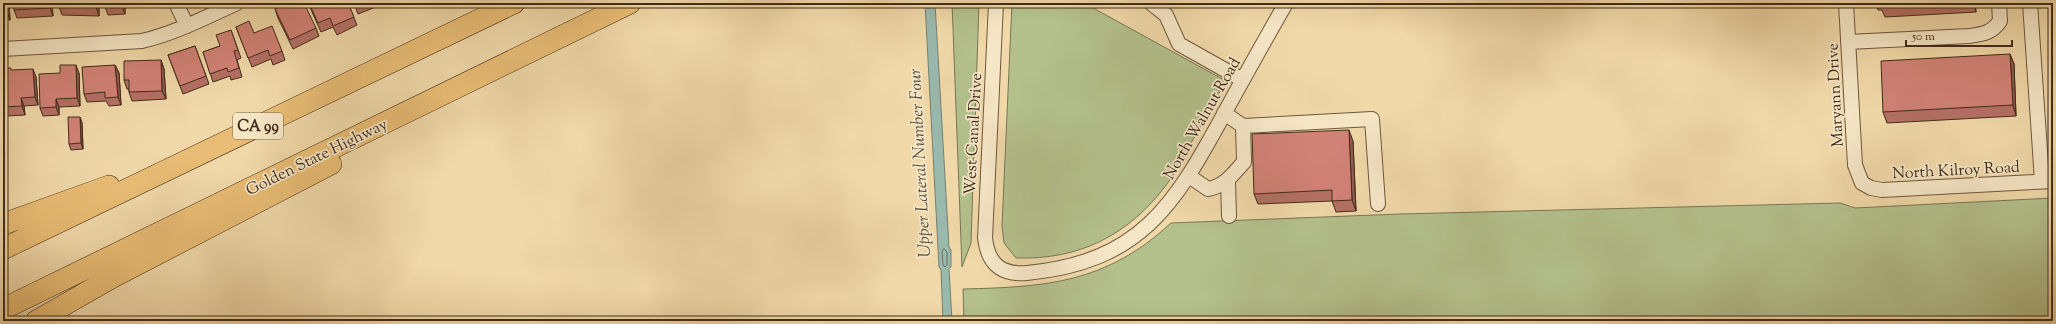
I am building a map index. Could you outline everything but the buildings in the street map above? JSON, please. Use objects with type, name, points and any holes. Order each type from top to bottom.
[{"type":"highway","name":"CA 99","points":[[3,249],[514,3]]},
{"type":"highway","name":"Golden State Highway","points":[[3,309],[630,3]]},
{"type":"highway","points":[[36,321],[115,276],[332,164],[357,136]]},
{"type":"highway","points":[[3,224],[67,200],[182,162]]},
{"type":"street","points":[[176,3],[187,26]]},
{"type":"street","points":[[3,49],[136,42],[161,36],[187,26],[237,3]]},
{"type":"street","name":"West Canal Drive","points":[[996,3],[985,238],[986,249],[996,265]]},
{"type":"street","points":[[1151,3],[1166,15],[1180,44],[1243,80]]},
{"type":"street","name":"North Walnut Road","points":[[996,265],[1003,271],[1012,273],[1046,271],[1068,267],[1109,252],[1130,240],[1150,224],[1176,195],[1190,176],[1286,3]]},
{"type":"street","name":"Maryann Drive","points":[[1846,3],[1855,164],[1862,183]]},
{"type":"street","points":[[1848,42],[1986,34],[1993,30],[2000,21],[1999,3]]},
{"type":"street","points":[[2030,3],[2047,181]]},
{"type":"street","points":[[1224,113],[1243,126],[1372,119],[1378,204]]},
{"type":"street","points":[[1190,176],[1208,189],[1218,187],[1228,180],[1244,162],[1243,126]]},
{"type":"street","points":[[1228,180],[1229,216]]},
{"type":"street","name":"North Kilroy Road","points":[[1862,183],[1871,188],[1882,190],[2047,181]]},
{"type":"green space","points":[[952,3],[979,3],[971,243],[962,267]]},
{"type":"green space","points":[[1012,3],[1084,3],[1226,81],[1175,172],[1152,202],[1119,230],[1101,241],[1082,249],[1039,257],[1016,258],[1004,243],[1002,226]]},
{"type":"green space","points":[[2053,198],[2053,321],[964,321],[963,289],[1022,286],[1074,278],[1099,270],[1123,258],[1147,243],[1171,223],[1400,214],[1840,203],[1855,208]]},
{"type":"water","points":[[925,3],[935,3],[949,247],[951,250],[951,267],[949,269],[952,321],[943,321]]},
{"type":"water label","name":"Upper Lateral Number Four","points":[[919,163]]}]
